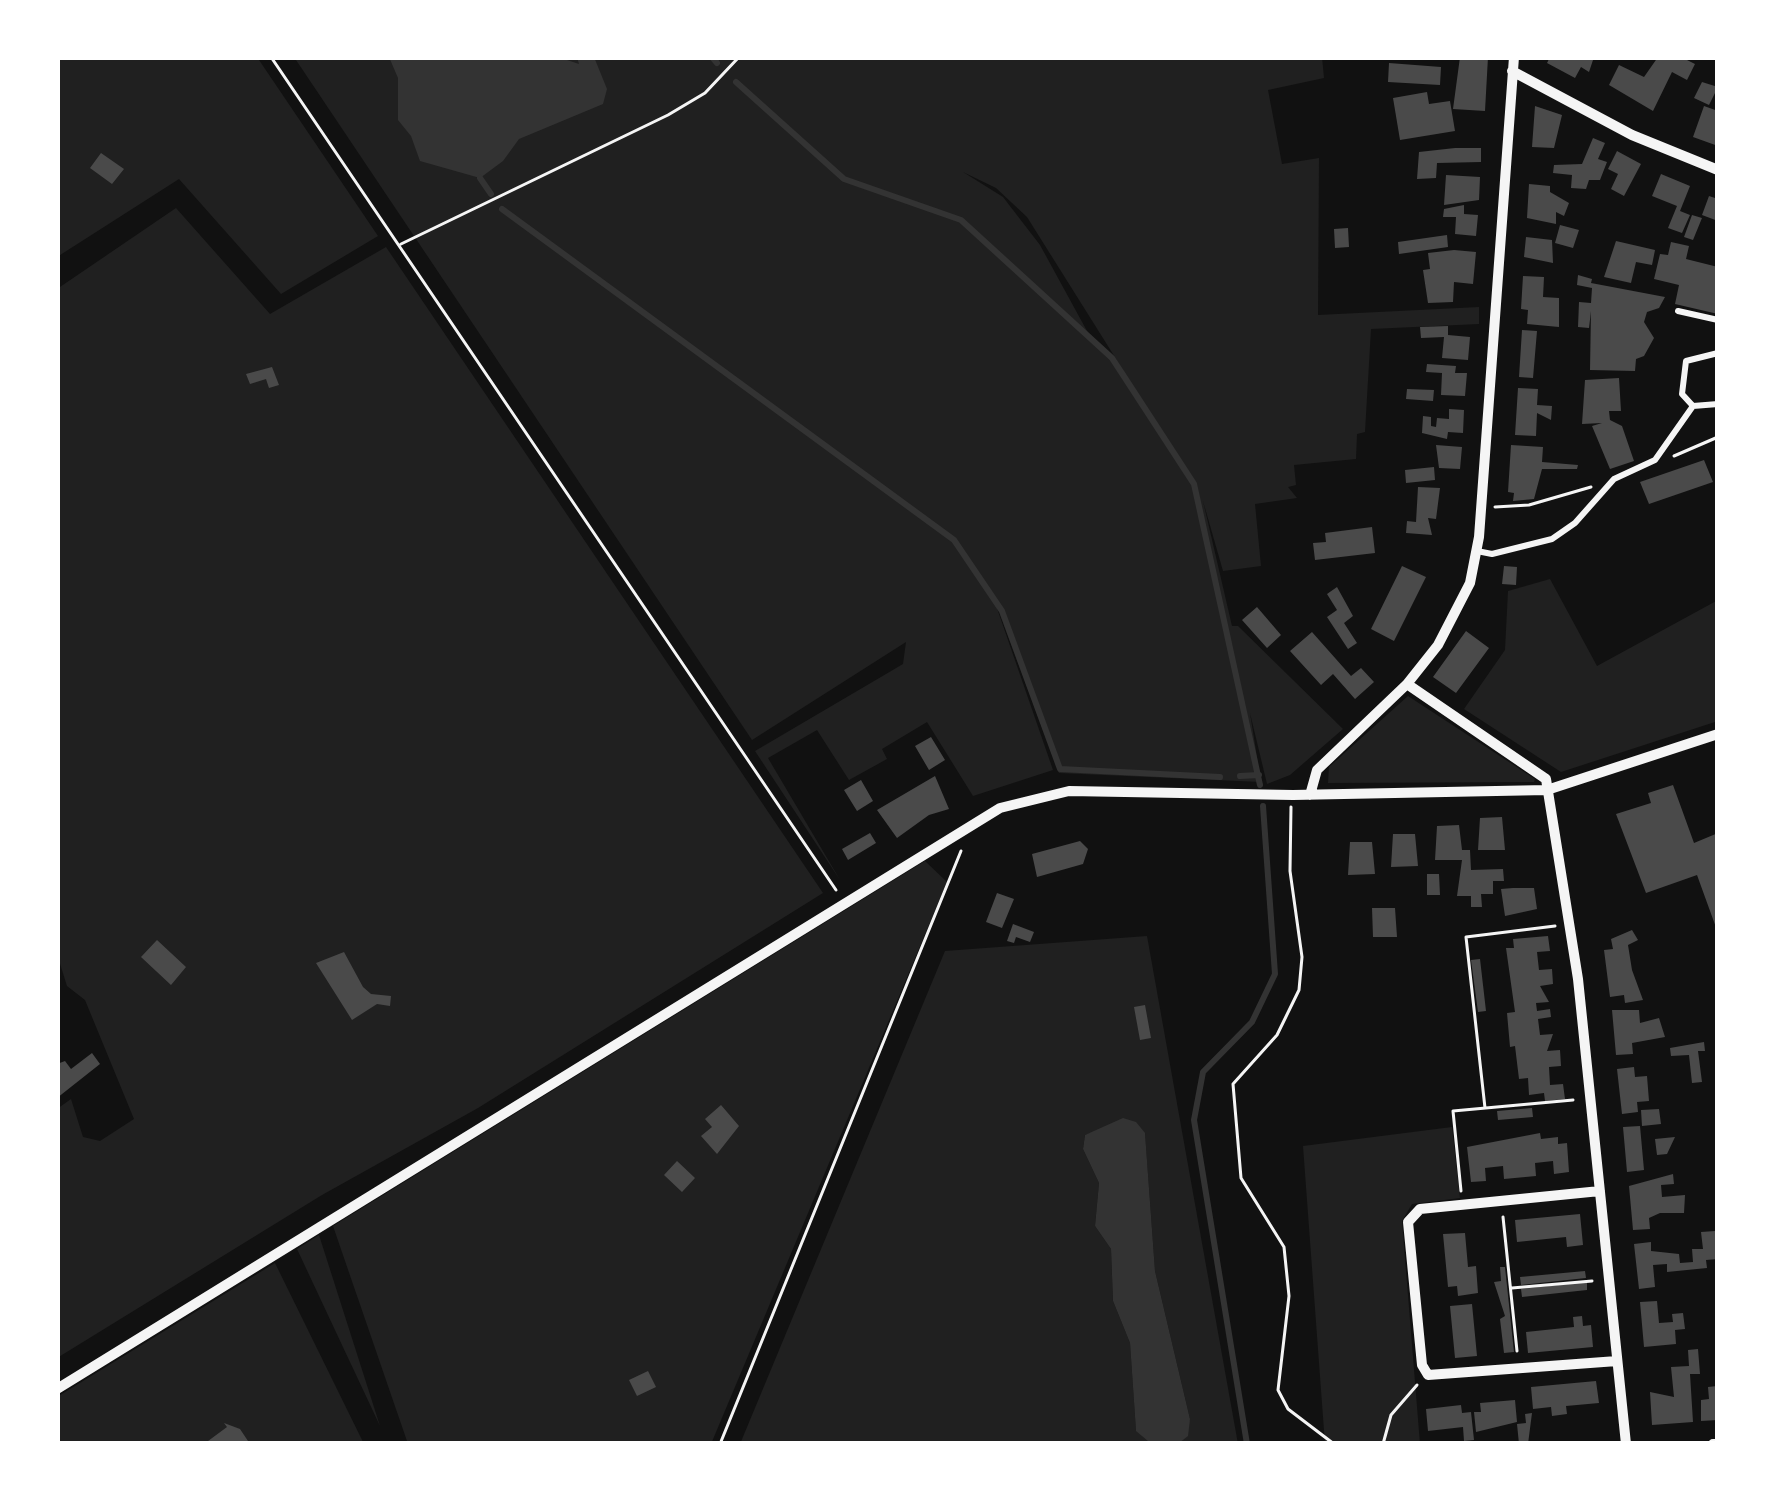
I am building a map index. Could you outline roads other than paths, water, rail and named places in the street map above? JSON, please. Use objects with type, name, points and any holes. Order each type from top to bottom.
[{"type":"street","points":[[1310,795],[1317,770],[1407,684],[1455,620],[1477,551],[1514,57]]},
{"type":"street","points":[[1512,71],[1651,144],[1718,170]]},
{"type":"street","points":[[1407,684],[1546,779],[1592,1099],[1626,1444]]},
{"type":"street","points":[[57,1389],[972,823],[1018,802],[1069,791],[1310,795],[1547,790],[1718,734]]},
{"type":"street","points":[[1600,1191],[1420,1209],[1408,1222],[1422,1365],[1428,1375],[1617,1361]]},
{"type":"lane","points":[[1678,311],[1718,320]]},
{"type":"lane","points":[[1693,406],[1682,394],[1685,361],[1718,353]]},
{"type":"lane","points":[[1693,406],[1718,404]]},
{"type":"lane","points":[[1477,551],[1492,554],[1552,539],[1575,524],[1614,479],[1655,460],[1693,406]]},
{"type":"waterway","points":[[712,57],[717,63]]},
{"type":"waterway","points":[[736,82],[844,179],[961,220],[1112,358],[1194,484],[1260,785]]},
{"type":"waterway","points":[[480,178],[491,194]]},
{"type":"waterway","points":[[502,209],[954,540],[1002,611],[1060,769],[1220,777]]},
{"type":"waterway","points":[[1240,776],[1259,775]]},
{"type":"waterway","points":[[1247,1444],[1194,1120],[1203,1072],[1252,1022],[1275,974],[1263,806]]}]
